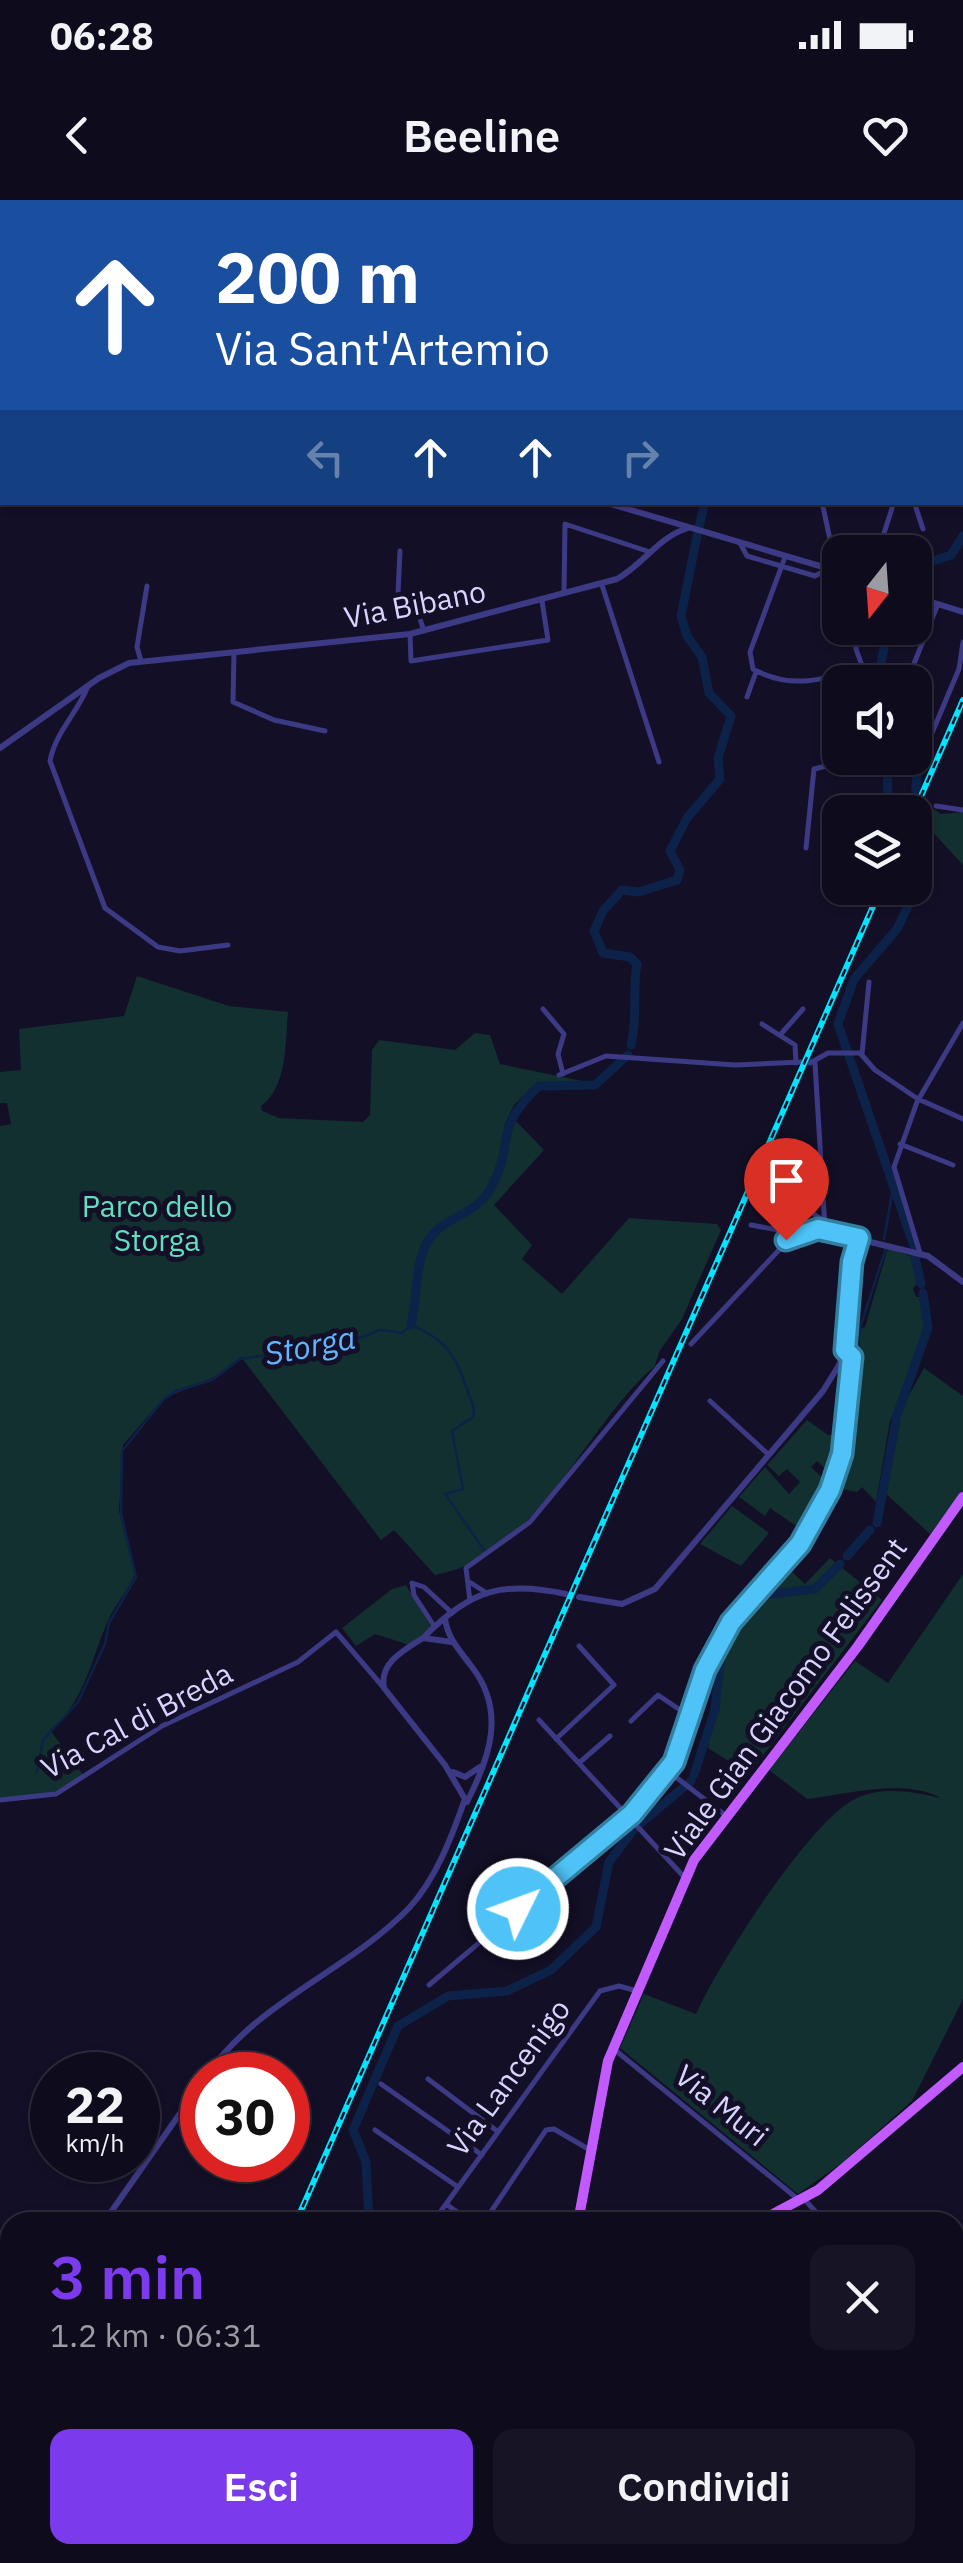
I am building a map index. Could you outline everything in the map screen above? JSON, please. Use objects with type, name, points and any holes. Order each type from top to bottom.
[{"type":"main road","name":"Viale Gian Giacomo Felissent","points":[[580,2212],[612,2049],[684,1878],[725,1816],[858,1646],[963,1497]]},
{"type":"main road","points":[[777,2212],[848,2167],[963,2068]]},
{"type":"street","points":[[898,200],[921,200]]},
{"type":"street","points":[[614,505],[674,527],[822,568]]},
{"type":"street","points":[[823,505],[829,535]]},
{"type":"street","points":[[884,535],[893,505]]},
{"type":"street","points":[[915,505],[923,529]]},
{"type":"street","points":[[658,519],[664,529],[662,536]]},
{"type":"street","points":[[564,595],[565,524],[652,549]]},
{"type":"street","name":"Via Bibano","points":[[652,549],[674,527]]},
{"type":"street","name":"Via Bibano","points":[[0,748],[88,686],[141,661],[424,631],[602,584],[632,570],[674,527]]},
{"type":"street","points":[[740,543],[747,556],[814,576],[822,574]]},
{"type":"street","name":"Via Bibano","points":[[400,551],[398,594],[415,604],[424,631]]},
{"type":"street","points":[[785,557],[749,662],[756,672],[808,683],[822,679]]},
{"type":"street","points":[[602,584],[659,762]]},
{"type":"street","points":[[141,661],[137,646],[148,586]]},
{"type":"street","points":[[410,634],[411,661],[548,640],[542,601]]},
{"type":"street","points":[[932,602],[963,612]]},
{"type":"street","points":[[914,665],[938,604]]},
{"type":"street","points":[[932,733],[959,669],[963,642]]},
{"type":"street","points":[[234,650],[233,702],[274,720],[325,731]]},
{"type":"street","points":[[747,697],[756,672]]},
{"type":"street","points":[[88,686],[74,716],[54,739],[50,761],[98,898],[120,920],[158,947],[180,951],[228,945]]},
{"type":"street","points":[[806,848],[814,769],[822,767]]},
{"type":"street","points":[[936,806],[963,810]]},
{"type":"street","points":[[862,1054],[869,982]]},
{"type":"street","points":[[780,1035],[803,1008]]},
{"type":"street","points":[[543,1009],[564,1034],[558,1054],[561,1074],[606,1056],[736,1065],[806,1062],[826,1053],[862,1054],[875,1070],[918,1099],[963,1120]]},
{"type":"street","points":[[920,1253],[894,1175],[900,1144],[918,1099],[963,1022]]},
{"type":"street","points":[[762,1024],[796,1045],[806,1062],[825,1226]]},
{"type":"street","points":[[900,1144],[953,1165]]},
{"type":"street","points":[[797,1181],[822,1182]]},
{"type":"street","points":[[780,1190],[825,1226],[856,1238],[920,1253],[963,1282]]},
{"type":"street","points":[[752,1225],[795,1234],[825,1226]]},
{"type":"street","points":[[691,1344],[795,1234]]},
{"type":"street","points":[[429,1985],[628,1816],[665,1775],[705,1670],[731,1622],[800,1544],[833,1482],[846,1433],[852,1363],[847,1350],[856,1238]]},
{"type":"street","points":[[579,1597],[610,1604],[637,1600],[655,1589],[823,1392],[847,1350]]},
{"type":"street","points":[[470,1601],[471,1583],[466,1568],[530,1522],[663,1362]]},
{"type":"street","points":[[710,1400],[769,1455]]},
{"type":"street","points":[[227,2052],[264,2016],[408,1908],[428,1883],[494,1732],[491,1704],[479,1676],[452,1642],[449,1616],[424,1587],[412,1583],[414,1595],[434,1626]]},
{"type":"street","points":[[471,1583],[485,1592]]},
{"type":"street","points":[[366,1666],[386,1668],[434,1626],[485,1592],[524,1586],[566,1594]]},
{"type":"street","name":"Via Cal di Breda","points":[[0,1800],[56,1794],[162,1726],[298,1662],[339,1631],[366,1666]]},
{"type":"street","points":[[423,1638],[452,1642]]},
{"type":"street","points":[[556,1739],[614,1684],[579,1646]]},
{"type":"street","points":[[366,1666],[462,1790],[459,1816]]},
{"type":"street","points":[[384,1688],[386,1668]]},
{"type":"street","points":[[631,1721],[658,1695],[689,1716]]},
{"type":"street","points":[[539,1720],[684,1878]]},
{"type":"street","points":[[578,1764],[610,1736]]},
{"type":"street","points":[[445,1764],[465,1777],[474,1774],[485,1760]]},
{"type":"street","points":[[671,1766],[677,1778]]},
{"type":"street","points":[[665,1775],[677,1778],[725,1816]]},
{"type":"street","name":"Via Lancenigo","points":[[440,2212],[600,1992],[619,1986],[636,1991]]},
{"type":"street","name":"Via Muri","points":[[612,2049],[815,2212]]},
{"type":"street","points":[[428,2078],[498,2132]]},
{"type":"street","points":[[380,2084],[482,2155]]},
{"type":"street","points":[[111,2212],[180,2113]]},
{"type":"street","points":[[491,2212],[550,2128],[590,2150]]},
{"type":"street","points":[[375,2130],[458,2188]]},
{"type":"street","points":[[446,2204],[457,2212]]},
{"type":"green space","points":[[932,808],[941,814],[963,812],[963,865],[932,831]]},
{"type":"green space","name":"Parco dello Storga","points":[[137,976],[229,1006],[288,1012],[281,1076],[261,1106],[262,1111],[279,1118],[363,1122],[370,1115],[372,1050],[379,1040],[455,1050],[475,1033],[490,1035],[500,1064],[587,1082],[534,1085],[514,1105],[504,1126],[509,1127],[514,1119],[544,1150],[494,1205],[532,1245],[522,1259],[562,1294],[629,1218],[717,1224],[721,1230],[682,1319],[659,1352],[655,1366],[629,1392],[557,1486],[503,1543],[472,1563],[435,1575],[394,1530],[381,1540],[241,1357],[214,1377],[163,1399],[123,1445],[119,1511],[135,1574],[108,1621],[79,1693],[50,1730],[84,1776],[47,1796],[0,1798],[0,1126],[11,1124],[7,1103],[0,1103],[0,1072],[21,1070],[19,1029],[124,1016]]},
{"type":"green space","points":[[888,1248],[914,1257],[918,1283],[913,1288],[916,1297],[922,1297],[926,1321],[909,1383],[890,1421],[876,1502],[862,1487],[857,1492],[836,1488],[849,1446],[861,1328],[865,1327]]},
{"type":"green space","points":[[924,1368],[963,1396],[963,1492],[930,1534],[884,1492],[903,1406]]},
{"type":"green space","points":[[807,1420],[828,1435],[844,1435],[833,1476],[817,1461],[811,1467],[828,1483],[802,1530],[770,1508],[765,1516],[739,1497],[765,1467],[789,1494],[800,1482],[787,1469],[779,1476],[767,1465]]},
{"type":"green space","points":[[732,1506],[769,1533],[741,1566],[700,1544]]},
{"type":"green space","points":[[830,1558],[882,1600],[749,1774],[708,1748],[723,1649],[746,1614],[788,1568],[805,1584]]},
{"type":"green space","points":[[963,1574],[963,1999],[912,2101],[843,2162],[798,2194],[620,2048],[644,1994],[696,2014],[768,1895],[838,1811],[857,1798],[878,1792],[910,1792],[941,1798],[927,1792],[893,1788],[807,1799],[769,1770],[855,1661],[888,1683]]},
{"type":"green space","points":[[406,1585],[431,1627],[410,1645],[375,1634],[356,1646],[342,1628],[392,1589]]},
{"type":"waterway","points":[[699,527],[704,505]]},
{"type":"waterway","points":[[631,1045],[637,964],[630,957],[603,953],[594,931],[603,911],[622,890],[639,892],[677,880],[680,870],[670,851],[687,818],[720,779],[718,758],[731,716],[709,693],[702,657],[687,636],[681,616],[697,536]]},
{"type":"waterway","points":[[932,561],[951,555],[963,536]]},
{"type":"waterway","points":[[882,665],[885,645]]},
{"type":"waterway","points":[[888,775],[888,795]]},
{"type":"waterway","points":[[915,1249],[838,1024],[854,979],[897,929],[927,867],[915,801],[917,775]]},
{"type":"waterway","points":[[411,1325],[418,1275],[429,1239],[486,1196],[498,1172],[509,1126],[524,1101],[539,1086],[595,1085],[628,1055]]},
{"type":"waterway","points":[[884,1239],[893,1188]]},
{"type":"waterway","points":[[816,1524],[842,1467],[860,1328],[886,1248]]},
{"type":"waterway","points":[[915,1257],[921,1284]]},
{"type":"waterway","points":[[877,1523],[897,1415],[928,1328],[923,1293]]},
{"type":"waterway","name":"Storga","points":[[37,1772],[43,1740],[78,1702],[105,1644],[109,1623],[136,1577],[121,1513],[122,1451],[163,1400],[176,1391],[212,1380],[240,1359],[344,1344],[380,1330],[402,1333],[411,1325],[438,1340],[454,1358],[474,1409],[473,1417],[452,1431],[463,1489],[445,1494],[484,1550]]},
{"type":"waterway","points":[[847,1556],[870,1530]]},
{"type":"waterway","points":[[762,1595],[809,1536]]},
{"type":"waterway","points":[[694,1775],[715,1709],[721,1653],[743,1614],[762,1595],[815,1589],[840,1564]]},
{"type":"waterway","points":[[368,2212],[366,2162],[353,2130],[398,2026],[448,1996],[507,1991],[551,1970],[596,1927],[609,1862],[635,1828],[691,1781]]},
{"type":"railway","points":[[921,795],[963,700]]},
{"type":"railway","points":[[300,2212],[874,905]]},
{"type":"route","points":[[518,1909],[632,1814],[665,1775],[675,1759],[705,1670],[731,1622],[800,1544],[836,1474],[846,1433],[852,1357],[845,1350],[852,1262],[859,1238],[818,1229],[799,1232],[786,1240]]}]
